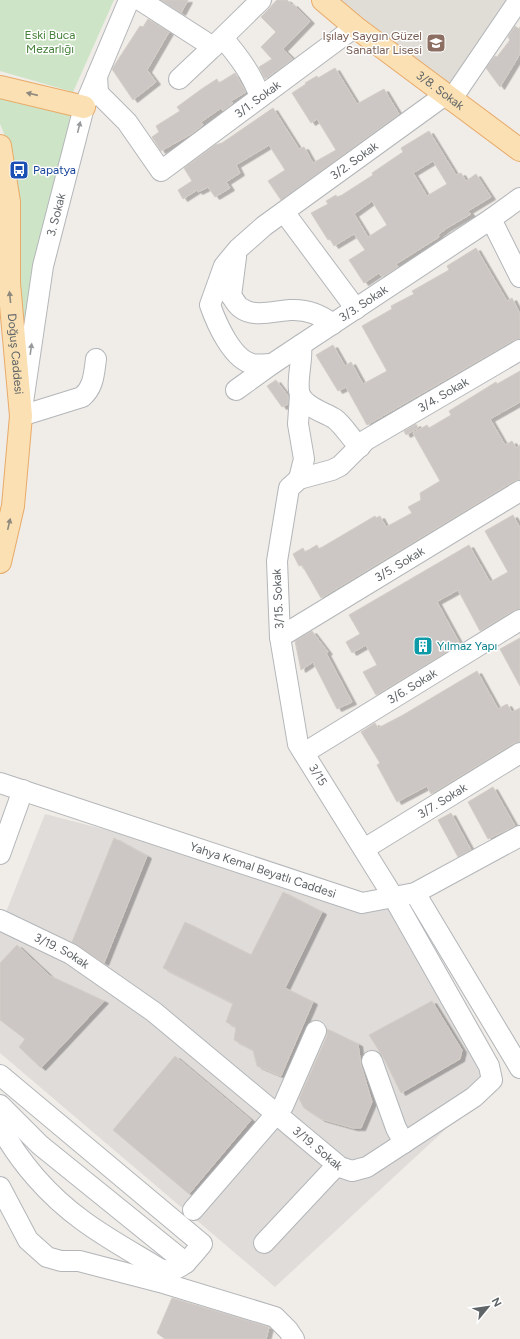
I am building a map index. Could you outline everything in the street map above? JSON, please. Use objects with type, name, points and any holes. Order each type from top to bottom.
[{"type":"main road","name":"3/8. Sokak","points":[[323,0],[354,27],[520,150]]},
{"type":"main road","points":[[0,87],[92,101]]},
{"type":"main road","name":"Doğuş Caddesi","points":[[0,146],[9,202],[9,283],[21,416],[13,506],[0,562]]},
{"type":"street","name":"3. Sokak","points":[[21,416],[43,266],[92,101],[97,76],[130,0]]},
{"type":"street","points":[[140,0],[236,53],[248,70],[260,97]]},
{"type":"street","points":[[179,79],[261,0]]},
{"type":"street","name":"3/2. Sokak","points":[[272,364],[251,364],[236,353],[220,331],[210,305],[224,266],[238,249],[264,226],[448,97],[520,0]]},
{"type":"street","name":"3/1. Sokak","points":[[92,101],[127,122],[161,171],[354,27]]},
{"type":"street","points":[[84,160],[92,101]]},
{"type":"street","name":"3/3. Sokak","points":[[236,390],[272,364],[491,219],[520,198]]},
{"type":"street","points":[[284,212],[356,309]]},
{"type":"street","points":[[491,219],[520,277]]},
{"type":"street","points":[[238,249],[234,265],[232,296],[240,308],[252,312],[272,313],[290,310],[307,311],[324,316],[333,324]]},
{"type":"street","points":[[299,479],[304,459],[298,424],[300,396],[298,390],[302,356],[301,345]]},
{"type":"street","name":"3/4. Sokak","points":[[299,479],[332,470],[340,466],[363,444],[520,350]]},
{"type":"street","points":[[21,416],[82,397],[88,392],[91,386],[96,359]]},
{"type":"street","points":[[300,396],[317,410],[335,420],[363,444]]},
{"type":"street","name":"3/15. Sokak","points":[[280,637],[276,561],[289,488],[299,479]]},
{"type":"street","name":"3/5. Sokak","points":[[280,637],[520,492]]},
{"type":"street","name":"3/6. Sokak","points":[[304,753],[520,620]]},
{"type":"street","name":"3/15","points":[[280,637],[298,744],[394,898]]},
{"type":"street","name":"3/7. Sokak","points":[[364,849],[520,753]]},
{"type":"street","name":"Yahya Kemal Beyatlı Caddesi","points":[[0,783],[362,903],[415,893],[520,836]]},
{"type":"street","points":[[0,854],[23,790]]},
{"type":"street","points":[[415,893],[520,1068]]},
{"type":"street","name":"3/19. Sokak","points":[[0,920],[72,954],[154,1012],[337,1165],[352,1171],[367,1167],[404,1143],[474,1097],[492,1080],[489,1066],[394,898]]},
{"type":"street","points":[[193,1210],[277,1115],[283,1106],[316,1031]]},
{"type":"street","points":[[372,1061],[396,1128],[404,1143]]},
{"type":"street","points":[[0,1075],[202,1244],[186,1263],[172,1270],[160,1269],[82,1220],[50,1193],[8,1140],[0,1126]]},
{"type":"street","points":[[0,1105],[40,1145],[186,1263]]},
{"type":"street","points":[[264,1243],[337,1165]]},
{"type":"street","points":[[0,1187],[28,1240],[47,1257],[61,1261],[79,1260],[160,1282],[275,1317],[292,1338]]},
{"type":"shaded area","name":"Işılay Saygın Güzel Sanatlar Lisesi","points":[[337,0],[510,0],[448,85]]},
{"type":"shaded area","points":[[45,814],[384,902],[490,1088],[275,1287],[0,1053],[0,927]]},
{"type":"green space","name":"Eski Buca Mezarlığı","points":[[0,0],[114,0],[73,92],[0,71]]},
{"type":"green space","points":[[0,92],[72,108],[22,337],[14,258],[14,157],[0,124]]},
{"type":"building","points":[[161,0],[188,0],[181,13]]},
{"type":"building","points":[[277,0],[287,0],[310,21],[283,49],[293,59],[265,79],[259,67],[272,59],[261,47],[276,32],[261,17]]},
{"type":"building","points":[[148,19],[169,32],[147,70],[156,82],[133,100],[112,69],[140,26],[143,27]]},
{"type":"building","points":[[515,26],[519,29],[520,27],[520,54],[500,87],[486,68],[510,40],[508,37]]},
{"type":"building","points":[[335,68],[357,104],[384,89],[399,114],[281,200],[268,181],[285,170],[269,145],[236,165],[240,173],[226,182],[230,188],[215,197],[208,187],[198,192],[197,190],[183,199],[178,190],[192,181],[184,168],[215,145],[222,143],[273,108],[299,149],[304,147],[313,163],[336,150],[317,119],[311,123],[292,93],[317,76],[318,78]]},
{"type":"building","points":[[235,73],[246,92],[231,101],[233,103],[223,111],[221,108],[201,122],[203,125],[191,134],[161,151],[152,137],[159,132],[156,126],[180,111],[177,107],[203,88],[217,79],[219,83]]},
{"type":"building","points":[[429,131],[456,175],[461,173],[466,181],[476,174],[491,197],[468,211],[471,214],[447,228],[438,235],[439,237],[396,264],[398,267],[382,277],[379,273],[364,283],[349,260],[365,250],[354,234],[334,246],[330,239],[328,240],[311,213],[328,204],[326,201],[336,195],[337,197],[342,195],[373,175],[372,173],[403,152],[401,148]],"holes":[[[433,161],[447,184],[427,196],[413,173]],[[372,201],[387,225],[368,237],[354,214]]]},
{"type":"building","points":[[476,248],[507,301],[512,298],[520,314],[520,339],[514,340],[367,425],[346,387],[338,391],[316,355],[333,345],[345,366],[351,362],[363,384],[387,371],[362,326],[392,309],[391,306],[414,294],[412,291],[449,270],[447,266]]},
{"type":"building","points":[[520,371],[520,402],[490,419],[505,445],[512,441],[516,448],[520,445],[520,480],[514,481],[321,598],[302,565],[299,566],[293,554],[303,548],[305,552],[317,545],[319,549],[375,516],[376,518],[380,516],[386,527],[412,513],[408,507],[421,500],[420,493],[440,481],[413,433],[427,425],[429,428],[451,415],[449,411],[496,382],[497,384]]},
{"type":"building","points":[[276,380],[288,396],[288,404],[282,407],[267,386]]},
{"type":"building","points":[[416,424],[418,428],[406,435],[404,431]]},
{"type":"building","points":[[513,515],[520,528],[520,609],[514,610],[480,631],[458,590],[438,601],[437,602],[460,644],[376,695],[363,672],[377,665],[366,645],[352,653],[346,642],[360,634],[349,615],[469,545],[490,582],[508,572],[485,531]]},
{"type":"building","points":[[312,631],[328,652],[326,653],[352,702],[337,709],[313,662],[301,670],[295,641]]},
{"type":"building","points":[[520,638],[520,686],[500,649]]},
{"type":"building","points":[[477,671],[498,709],[507,704],[512,712],[520,708],[520,742],[514,743],[431,794],[427,786],[397,802],[377,765],[380,763],[361,732],[375,723],[378,728],[403,715]]},
{"type":"building","points":[[493,787],[515,826],[488,839],[468,802]]},
{"type":"building","points":[[451,813],[471,850],[458,857],[438,820]]},
{"type":"building","points":[[114,838],[147,856],[104,963],[72,942]]},
{"type":"building","points":[[283,892],[322,912],[285,988],[313,1002],[281,1076],[257,1066],[253,1050],[234,1040],[236,1027],[226,1022],[233,1003],[163,968],[185,922],[251,955]]},
{"type":"building","points":[[17,945],[50,976],[104,1001],[41,1068],[19,1047],[25,1039],[0,1020],[0,963]]},
{"type":"building","points":[[432,1001],[462,1050],[460,1059],[401,1093],[383,1057],[369,1035]]},
{"type":"building","points":[[327,1029],[358,1044],[361,1065],[372,1102],[361,1128],[353,1128],[321,1119],[304,1108],[299,1099],[327,1036]]},
{"type":"building","points":[[175,1056],[251,1120],[189,1194],[113,1130]]},
{"type":"building","points":[[172,1298],[269,1327],[266,1339],[165,1339],[157,1333]]},
{"type":"place","name":"Işılay Saygın Güzel Sanatlar Lisesi","points":[[436,43]]},
{"type":"place","name":"Papatya","points":[[19,170]]},
{"type":"place","name":"Yılmaz Yapı","points":[[423,646]]}]
